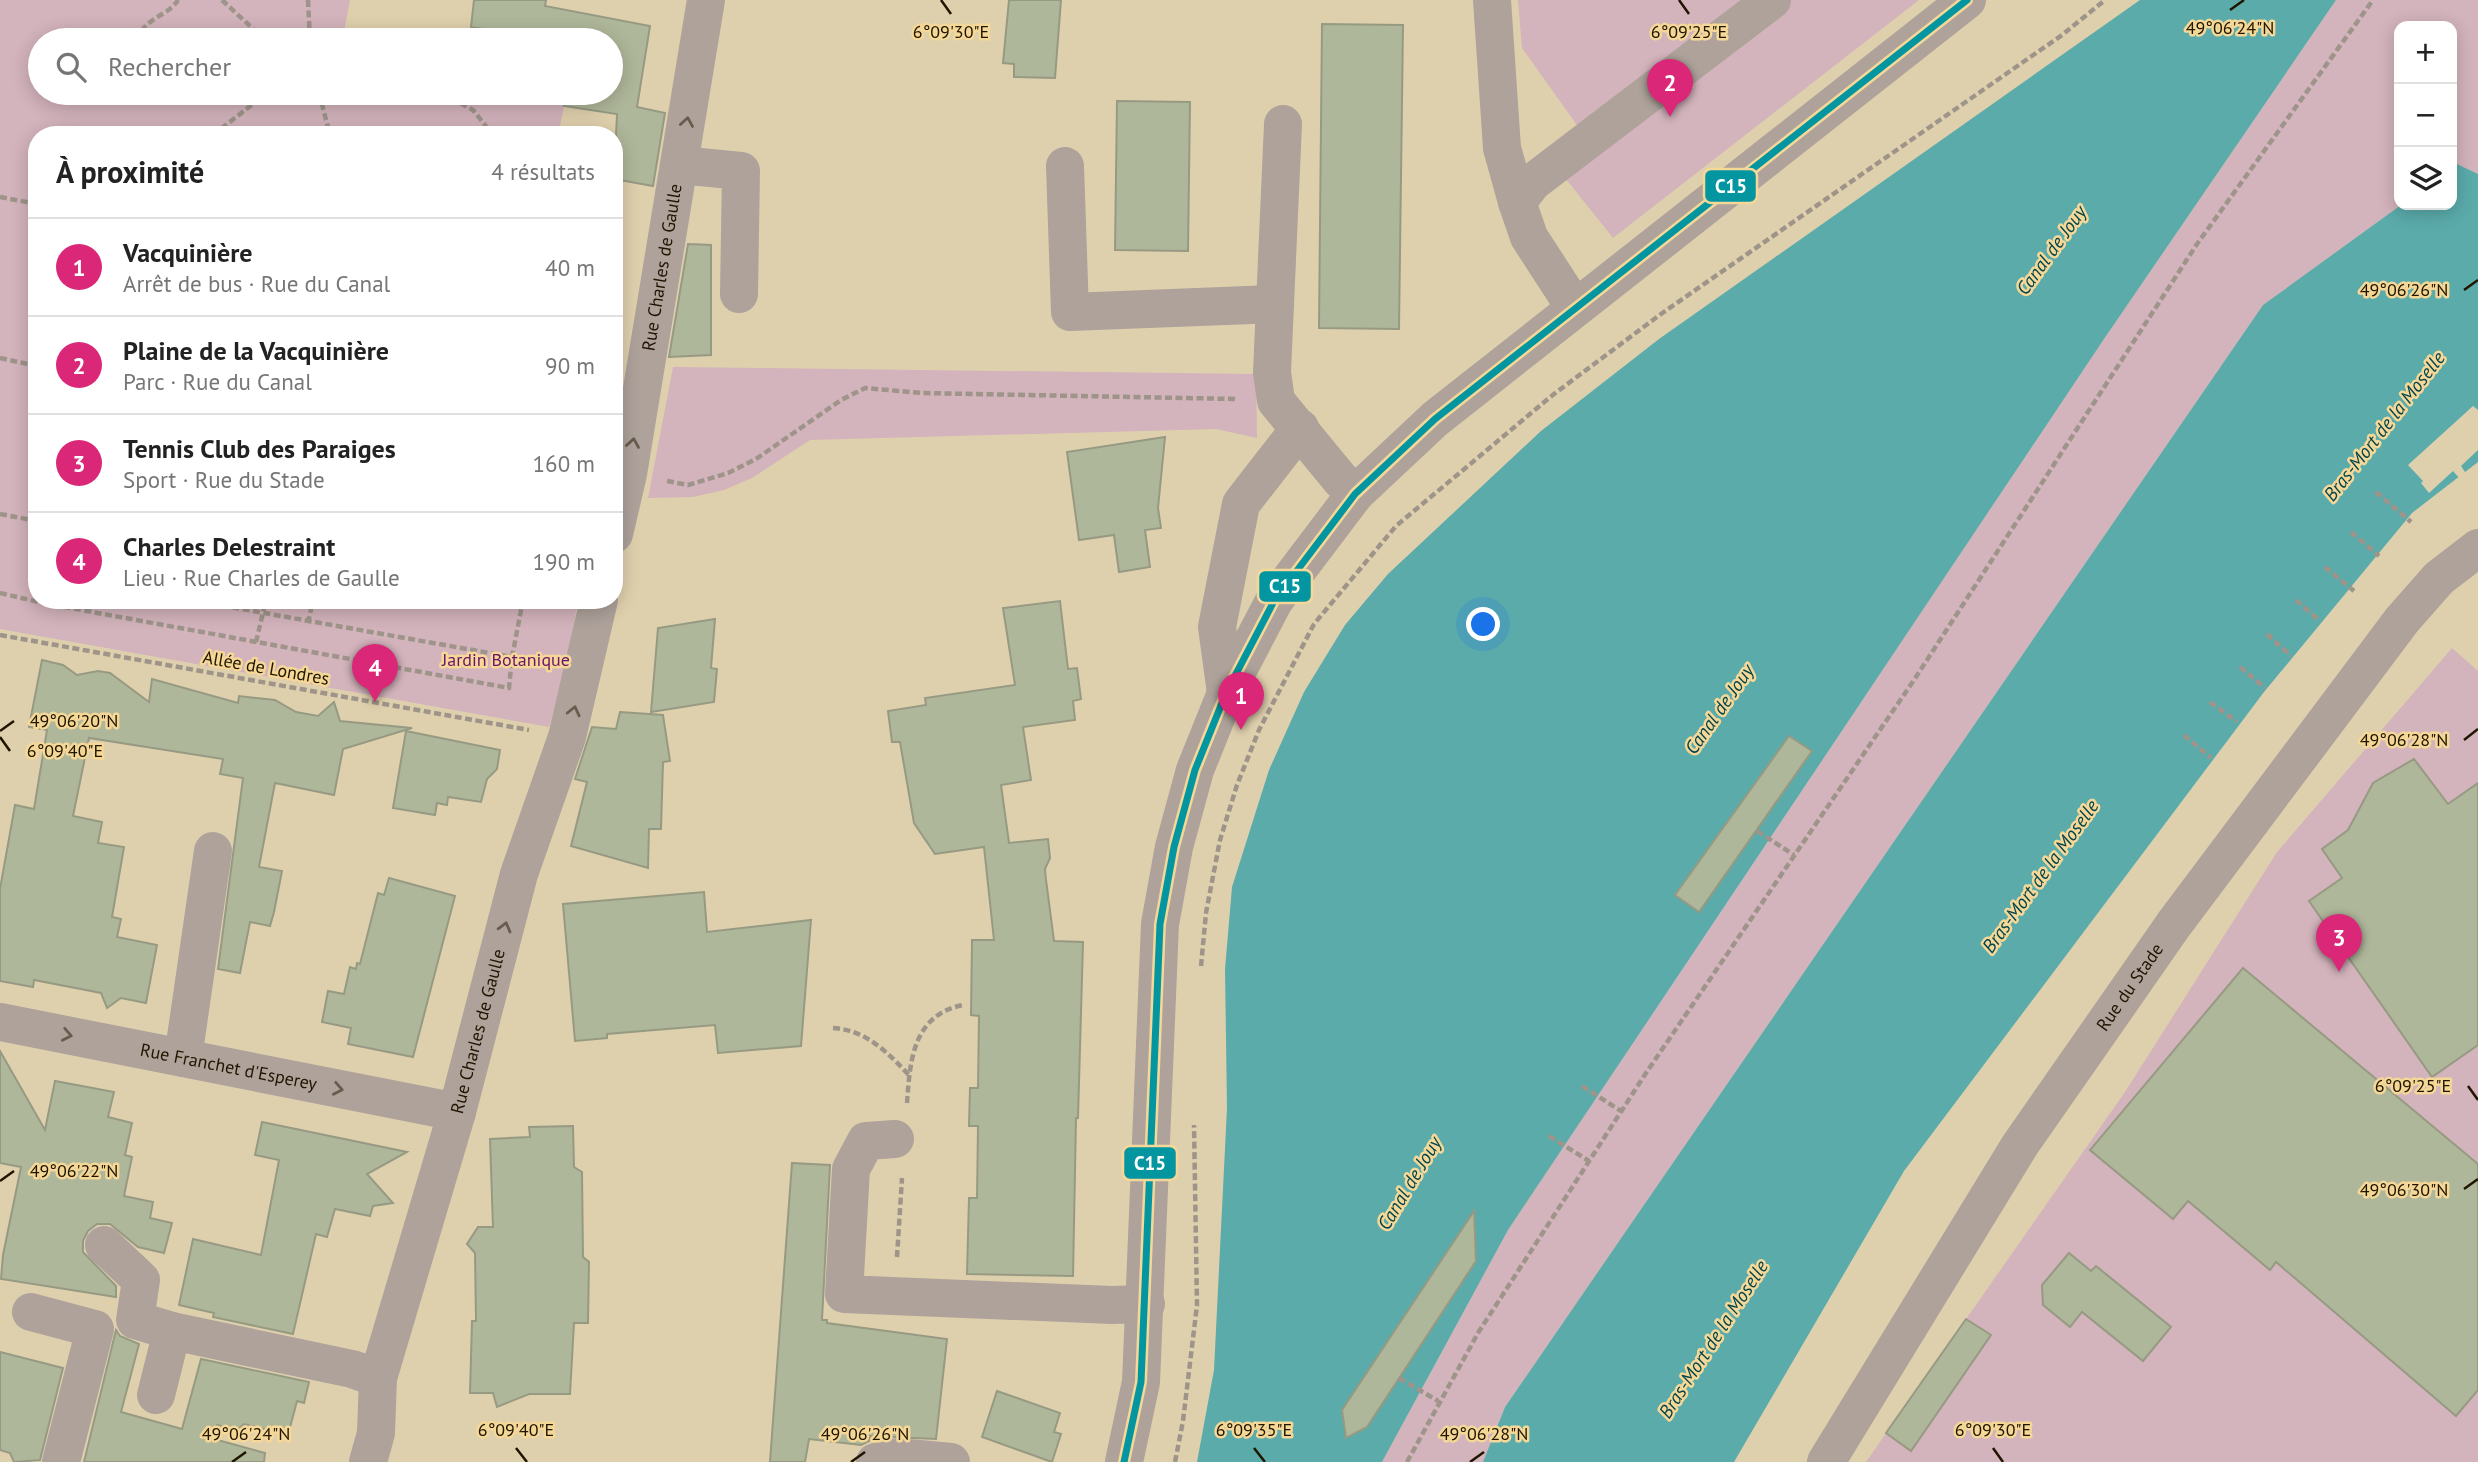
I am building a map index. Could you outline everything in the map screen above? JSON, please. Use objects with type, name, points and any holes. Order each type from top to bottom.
[{"type":"street","name":"Rue Charles de Gaulle","points":[[623,495],[706,0]]},
{"type":"street","points":[[1492,0],[1502,148],[1528,237],[1575,308]]},
{"type":"street","points":[[1517,202],[1533,182],[1772,0]]},
{"type":"street","points":[[1124,1462],[1141,1382],[1160,924],[1174,847],[1191,783],[1226,693],[1274,601],[1355,494],[1435,419],[1967,0]]},
{"type":"street","points":[[1283,124],[1272,372],[1288,415],[1340,480],[1355,494]]},
{"type":"street","points":[[680,165],[741,171],[739,294]]},
{"type":"street","points":[[1065,166],[1070,312],[1275,304]]},
{"type":"street","points":[[1226,693],[1217,627],[1241,503],[1288,415]]},
{"type":"street","name":"Rue du Stade","points":[[1826,1462],[2020,1145],[2174,924],[2402,620],[2439,578],[2478,548]]},
{"type":"street","name":"Rue Charles de Gaulle","points":[[368,1462],[376,1433],[378,1378],[457,1112],[519,874],[568,737],[597,609]]},
{"type":"street","points":[[183,1058],[213,850]]},
{"type":"street","name":"Rue Franchet d'Esperey","points":[[0,1022],[457,1112]]},
{"type":"street","points":[[895,1139],[866,1142],[851,1169],[844,1294],[1112,1305],[1146,1304]]},
{"type":"street","points":[[104,1245],[141,1280],[135,1320],[172,1331],[352,1368],[378,1378]]},
{"type":"street","points":[[31,1312],[95,1329],[61,1462]]},
{"type":"street","points":[[156,1395],[172,1331]]},
{"type":"street","points":[[875,1462],[898,1457],[951,1462]]},
{"type":"path","points":[[144,28],[149,20],[175,5],[178,0]]},
{"type":"path","points":[[222,0],[252,28]]},
{"type":"path","points":[[308,0],[309,28]]},
{"type":"path","points":[[1200,973],[1206,913],[1220,840],[1237,785],[1259,730],[1314,624],[1396,526],[1553,394],[1661,314],[2062,34],[2105,0]]},
{"type":"path","points":[[1407,1462],[1438,1401],[1478,1333],[1621,1111],[1914,680],[2197,244],[2373,0]]},
{"type":"path","points":[[225,126],[252,105]]},
{"type":"path","points":[[322,105],[328,126]]},
{"type":"path","points":[[464,105],[473,110],[486,126]]},
{"type":"path","points":[[0,197],[28,202]]},
{"type":"path","points":[[0,358],[28,364]]},
{"type":"path","points":[[628,474],[688,485],[728,473],[757,459],[841,400],[865,388],[960,394],[1191,396],[1288,415]]},
{"type":"path","points":[[2376,492],[2411,522]]},
{"type":"path","points":[[0,514],[28,520]]},
{"type":"path","points":[[2351,532],[2379,556]]},
{"type":"path","points":[[2325,567],[2354,591]]},
{"type":"path","points":[[0,593],[28,599]]},
{"type":"path","points":[[2296,600],[2320,621]]},
{"type":"path","points":[[81,609],[509,688],[521,609]]},
{"type":"path","points":[[234,609],[512,657]]},
{"type":"path","points":[[256,642],[264,609]]},
{"type":"path","points":[[308,623],[311,609]]},
{"type":"path","points":[[2267,634],[2291,656]]},
{"type":"path","name":"Allée de Londres","points":[[0,635],[568,737]]},
{"type":"path","points":[[2240,667],[2265,688]]},
{"type":"path","points":[[2210,702],[2237,722]]},
{"type":"path","points":[[2184,735],[2211,758]]},
{"type":"path","points":[[1757,831],[1795,855]]},
{"type":"path","points":[[834,1028],[853,1029],[869,1039],[909,1076]]},
{"type":"path","points":[[1582,1086],[1621,1111]]},
{"type":"path","points":[[1175,1462],[1183,1421],[1197,1305],[1194,1113]]},
{"type":"path","points":[[1549,1136],[1588,1161]]},
{"type":"path","points":[[1399,1378],[1438,1401]]},
{"type":"green space","name":"Jardin Botanique","points":[[0,0],[350,0],[345,28],[28,28],[28,105],[564,105],[560,126],[28,126],[28,609],[576,609],[567,664],[549,727],[0,629]]},
{"type":"green space","points":[[1518,0],[1919,0],[1613,238],[1545,153],[1579,128],[1522,48]]},
{"type":"green space","points":[[2336,0],[2478,0],[2478,174],[2457,164],[2457,21],[2394,21],[2394,210],[2263,305],[1505,1407],[1483,1462],[1382,1462],[1508,1230],[2104,339]]},
{"type":"green space","points":[[673,367],[1256,374],[1257,438],[1216,429],[810,440],[752,478],[724,490],[693,497],[648,498]]},
{"type":"green space","points":[[2452,648],[2478,671],[2478,1462],[1866,1462],[2125,1092],[2277,852]]},
{"type":"water","name":"Canal de Jouy","points":[[2140,0],[2336,0],[2104,339],[1508,1230],[1382,1462],[1197,1462],[1214,1370],[1227,1108],[1225,969],[1232,887],[1269,770],[1304,692],[1345,625],[1388,574],[1541,431],[1659,339]]},
{"type":"water","name":"Bras-Mort de la Moselle","points":[[2457,164],[2478,174],[2478,462],[2412,513],[2264,692],[1904,1171],[1734,1462],[1483,1462],[1505,1407],[2263,305],[2394,210],[2457,210]]},
{"type":"pier","points":[[2473,406],[2478,410],[2478,450],[2461,466],[2467,475],[2461,480],[2453,471],[2429,493],[2421,483],[2423,481],[2408,465]]},
{"type":"building","points":[[474,0],[546,0],[545,6],[650,26],[637,107],[665,113],[653,186],[623,181],[623,126],[616,126],[617,114],[564,106],[623,105],[623,28],[471,27]]},
{"type":"building","points":[[1009,0],[1061,0],[1055,78],[1014,77],[1014,64],[1003,63]]},
{"type":"building","points":[[1322,24],[1403,25],[1399,329],[1319,328]]},
{"type":"building","points":[[1117,101],[1190,102],[1188,251],[1115,250]]},
{"type":"building","points":[[688,244],[711,245],[711,355],[669,357]]},
{"type":"building","points":[[1165,437],[1158,508],[1161,528],[1145,530],[1150,567],[1119,572],[1114,535],[1079,540],[1067,452]]},
{"type":"building","points":[[1060,601],[1068,669],[1077,668],[1081,699],[1073,701],[1075,720],[1023,727],[1031,780],[1001,785],[1009,843],[1048,839],[1050,858],[1045,869],[1054,941],[1083,942],[1073,1276],[967,1274],[969,1198],[977,1198],[978,1126],[969,1126],[970,1088],[978,1088],[979,1016],[971,1015],[972,940],[994,940],[984,847],[935,854],[914,823],[900,742],[892,742],[888,711],[926,705],[925,698],[1015,685],[1003,608]]},
{"type":"building","points":[[715,619],[711,668],[717,669],[714,702],[651,712],[658,628]]},
{"type":"building","points":[[42,660],[63,665],[77,675],[98,671],[110,673],[149,702],[152,679],[238,703],[239,696],[275,700],[296,712],[318,716],[334,702],[340,721],[412,728],[343,749],[334,795],[275,783],[259,867],[282,871],[270,926],[250,922],[240,973],[218,969],[243,778],[220,774],[223,759],[89,738],[73,816],[102,822],[98,843],[124,847],[112,917],[121,919],[117,937],[157,945],[146,1003],[121,998],[107,1008],[101,993],[34,980],[33,987],[0,981],[0,889],[15,805],[34,809],[47,730],[29,727]]},
{"type":"building","points":[[620,712],[663,715],[670,761],[663,762],[661,829],[649,829],[648,868],[571,846],[587,782],[575,779],[592,727],[616,729]]},
{"type":"building","points":[[406,731],[500,750],[497,769],[487,779],[481,802],[448,797],[447,805],[437,803],[435,815],[393,808]]},
{"type":"building","points":[[1789,736],[1812,751],[1699,912],[1675,895]]},
{"type":"building","points":[[2414,759],[2448,804],[2478,783],[2478,1045],[2432,1077],[2309,901],[2342,878],[2322,849],[2348,830],[2373,783]]},
{"type":"building","points":[[389,878],[455,896],[413,1057],[348,1044],[351,1028],[322,1022],[328,991],[344,994],[350,967],[356,969],[357,963],[360,964],[378,893],[384,895]]},
{"type":"building","points":[[704,892],[707,932],[811,920],[801,1046],[718,1053],[715,1025],[607,1034],[607,1038],[575,1041],[563,904]]},
{"type":"building","points":[[2243,968],[2478,1164],[2478,1390],[2456,1416],[2276,1262],[2270,1270],[2188,1201],[2173,1219],[2090,1150]]},
{"type":"building","points":[[0,1051],[45,1130],[55,1081],[114,1092],[108,1117],[132,1123],[125,1155],[132,1157],[124,1196],[153,1202],[150,1218],[172,1223],[164,1253],[138,1247],[110,1224],[97,1224],[88,1231],[83,1241],[83,1252],[116,1286],[116,1297],[1,1279],[3,1255],[21,1167],[0,1163]]},
{"type":"building","points":[[262,1122],[407,1152],[367,1174],[393,1203],[373,1206],[370,1216],[335,1209],[327,1237],[316,1234],[293,1334],[213,1317],[214,1313],[179,1305],[193,1239],[261,1255],[279,1160],[255,1155]]},
{"type":"building","points":[[573,1126],[574,1167],[582,1172],[583,1257],[589,1262],[588,1323],[574,1323],[570,1394],[529,1394],[497,1407],[493,1393],[470,1393],[472,1321],[476,1321],[475,1253],[467,1244],[478,1227],[493,1227],[490,1139],[530,1137],[529,1127]]},
{"type":"building","points":[[792,1163],[830,1165],[822,1320],[827,1320],[827,1323],[947,1339],[936,1439],[870,1436],[869,1441],[861,1445],[809,1439],[805,1462],[770,1462]]},
{"type":"building","points":[[1474,1211],[1476,1261],[1367,1427],[1346,1438],[1342,1410]]},
{"type":"building","points":[[2069,1253],[2091,1271],[2096,1266],[2171,1327],[2143,1361],[2082,1312],[2070,1327],[2043,1305],[2042,1285]]},
{"type":"building","points":[[1966,1319],[1991,1335],[1911,1451],[1886,1433]]},
{"type":"building","points":[[116,1330],[120,1336],[139,1344],[121,1412],[182,1429],[201,1359],[309,1382],[304,1403],[297,1401],[288,1435],[244,1424],[237,1430],[217,1425],[214,1439],[265,1453],[264,1462],[84,1462]]},
{"type":"building","points":[[0,1352],[63,1368],[40,1460],[14,1462],[10,1453],[0,1450]]},
{"type":"building","points":[[997,1391],[1060,1413],[1054,1432],[1061,1434],[1052,1462],[982,1437]]},
{"type":"transit line","name":"C15","points":[[1124,1462],[1141,1382],[1160,924],[1174,847],[1195,770],[1226,693],[1274,601],[1355,494],[1435,419],[1967,0]]},
{"type":"place","name":"Plaine de la Vacquinière","points":[[1670,117]]},
{"type":"place","name":"Charles Delestraint","points":[[375,702]]},
{"type":"place","name":"Vacquinière","points":[[1241,730]]},
{"type":"place","name":"Tennis Club des Paraiges","points":[[2339,972]]}]
